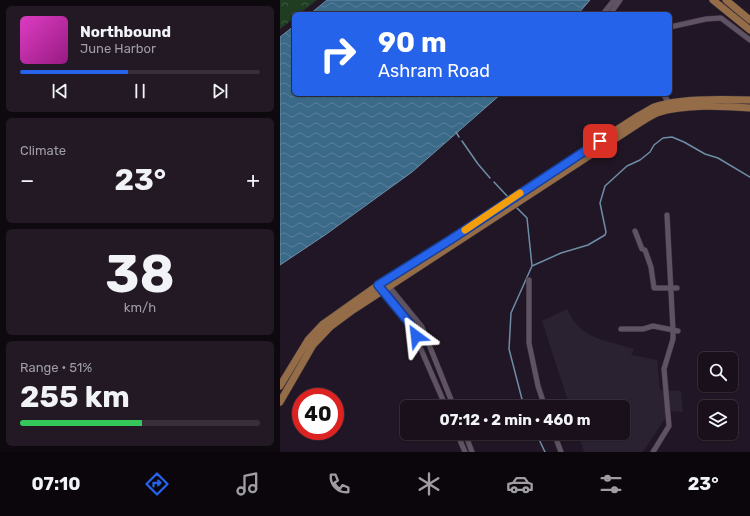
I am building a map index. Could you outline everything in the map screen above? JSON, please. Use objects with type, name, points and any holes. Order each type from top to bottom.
[{"type":"main road","points":[[714,0],[750,30]]},
{"type":"main road","points":[[726,0],[750,20]]},
{"type":"main road","points":[[280,386],[308,340],[353,310],[383,286],[453,246],[540,187],[641,122],[670,107],[725,99],[750,100]]},
{"type":"main road","points":[[670,107],[702,106],[750,108]]},
{"type":"main road","points":[[280,402],[313,345],[317,334]]},
{"type":"street","points":[[605,12],[614,0]]},
{"type":"street","points":[[611,12],[620,0]]},
{"type":"street","points":[[672,27],[706,19],[721,18],[750,40]]},
{"type":"street","points":[[664,96],[670,107]]},
{"type":"street","points":[[652,452],[669,426],[664,369],[676,331],[670,288],[667,215]]},
{"type":"street","points":[[635,231],[642,249],[645,250],[651,267],[654,288],[677,288]]},
{"type":"street","points":[[529,280],[529,343],[538,386],[543,400]]},
{"type":"street","points":[[383,286],[410,324],[443,400]]},
{"type":"street","points":[[383,286],[422,327],[451,400]]},
{"type":"street","points":[[621,329],[644,329],[653,326],[676,331]]},
{"type":"street","points":[[460,440],[465,452]]},
{"type":"street","points":[[468,440],[472,452]]},
{"type":"street","points":[[557,440],[561,452]]},
{"type":"shaded area","points":[[567,309],[579,327],[588,334],[599,339],[634,349],[631,355],[657,360],[660,390],[681,391],[683,412],[670,411],[643,452],[584,452],[580,440],[630,440],[630,400],[568,400],[542,321]]},
{"type":"green space","points":[[280,0],[317,0],[302,12],[292,12],[292,20],[280,29]]},
{"type":"water","points":[[327,0],[590,0],[580,12],[312,12]]},
{"type":"water","points":[[292,28],[292,96],[499,96],[412,172],[325,235],[280,265],[280,37]]},
{"type":"waterway","points":[[456,132],[459,137]]},
{"type":"waterway","points":[[532,266],[561,253],[588,245],[605,235],[606,232],[600,203],[605,186],[627,166],[640,160],[650,152],[654,145],[663,138],[672,137],[684,142],[705,154],[718,158],[750,177]]},
{"type":"waterway","points":[[462,141],[490,178]]},
{"type":"waterway","points":[[494,182],[508,197]]},
{"type":"waterway","points":[[516,207],[527,218],[532,266],[511,313],[509,349],[522,400]]},
{"type":"waterway","points":[[539,440],[545,452]]},
{"type":"slow traffic","points":[[465,230],[520,193]]},
{"type":"route","points":[[416,336],[410,324],[378,285],[450,240],[600,141]]}]
